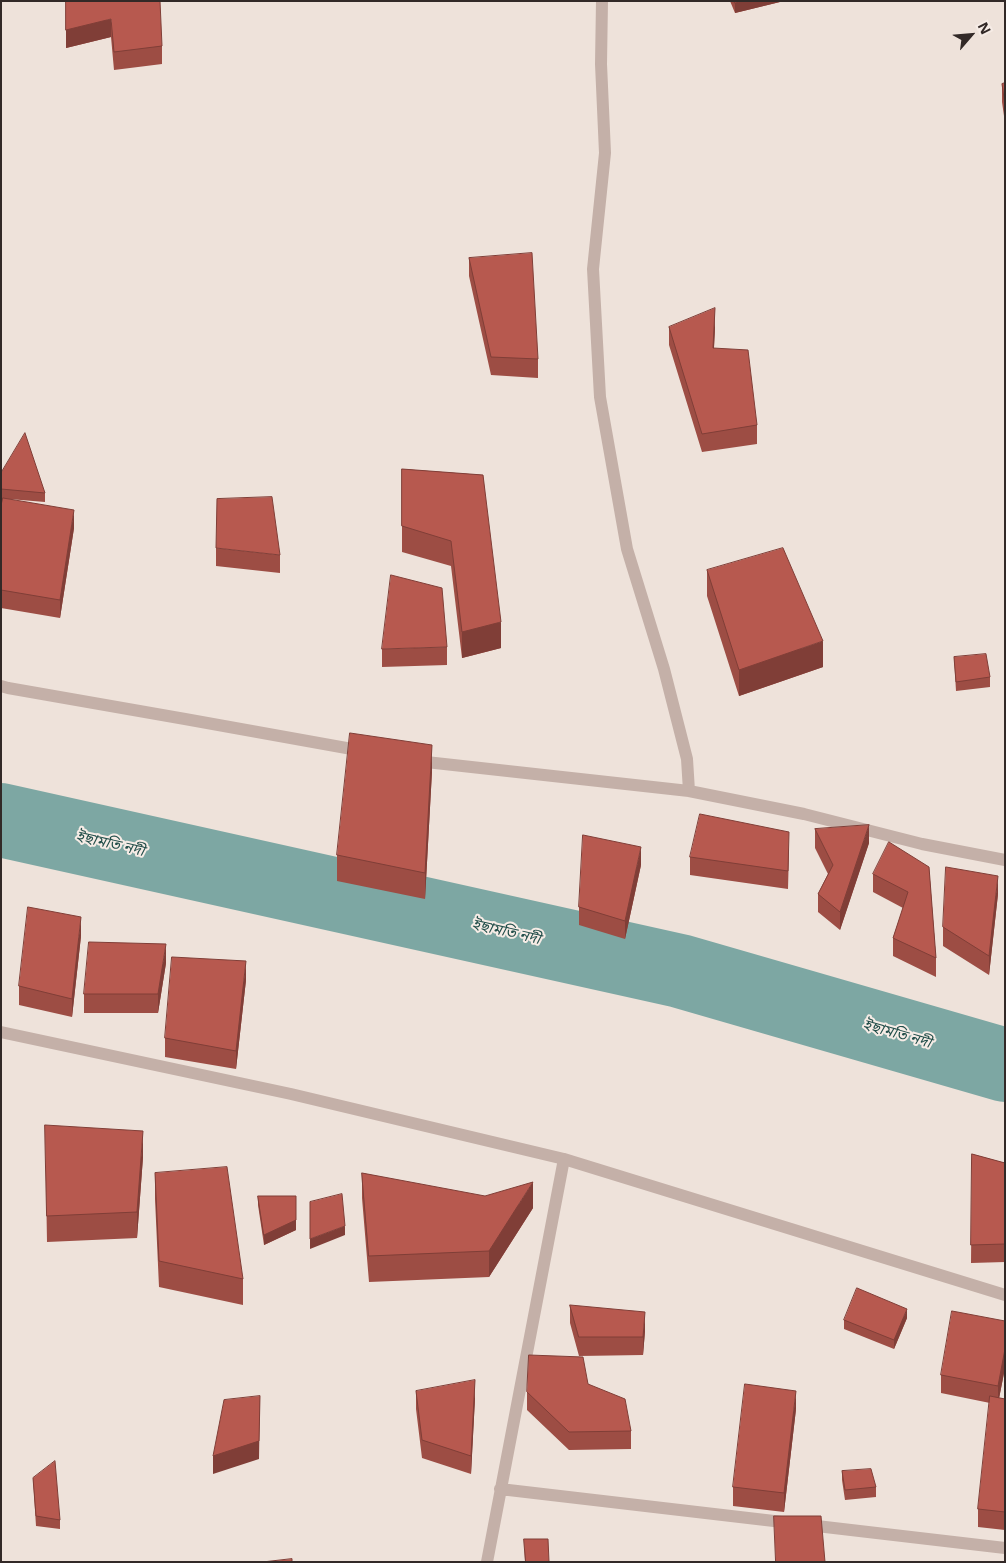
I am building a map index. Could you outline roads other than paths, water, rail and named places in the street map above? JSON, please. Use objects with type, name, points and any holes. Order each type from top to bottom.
[{"type":"street","points":[[602,1],[600,64],[605,153],[593,269],[600,397],[627,549],[664,669],[687,759],[689,791]]},
{"type":"street","points":[[1,686],[380,754]]},
{"type":"street","points":[[409,760],[689,791],[804,814],[922,844],[1005,860]]},
{"type":"street","points":[[1,1032],[291,1094],[564,1159],[1005,1295]]},
{"type":"street","points":[[486,1562],[564,1159]]},
{"type":"street","points":[[500,1489],[1005,1548]]},
{"type":"waterway","name":"ইছামতি নদী","points":[[1,820],[680,971],[1005,1065]]}]
